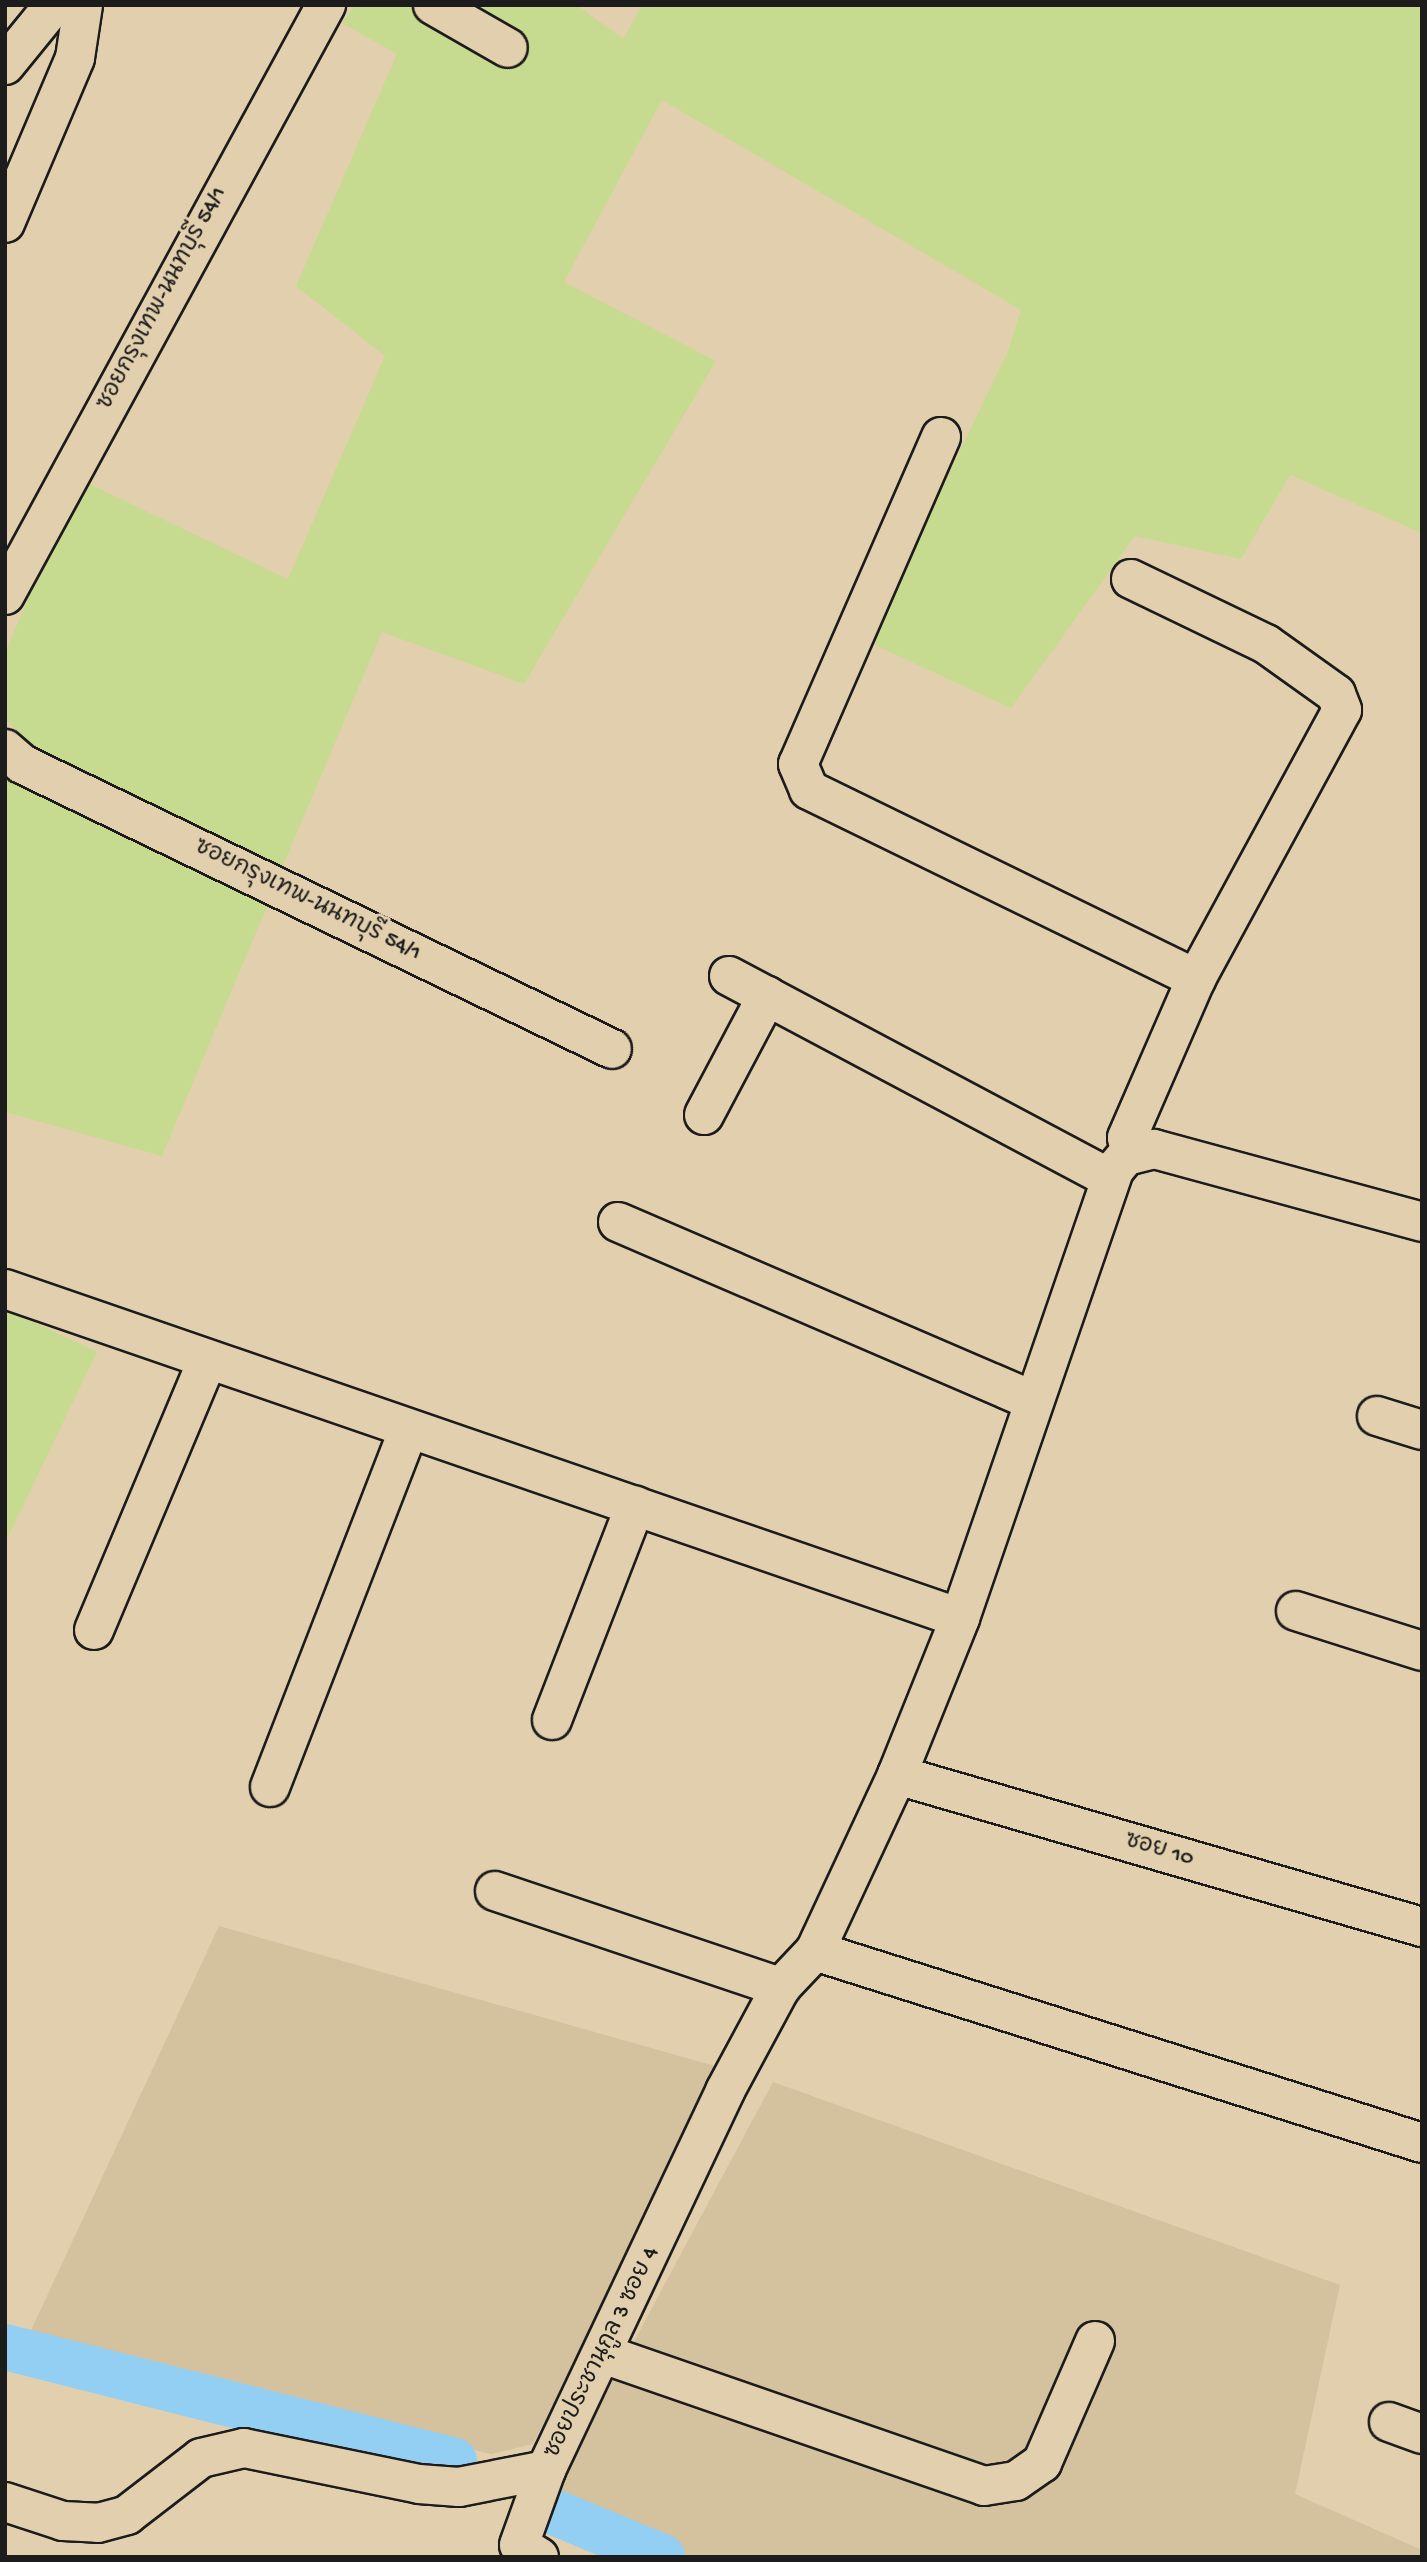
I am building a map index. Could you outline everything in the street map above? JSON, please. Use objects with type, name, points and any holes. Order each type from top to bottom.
[{"type":"street","points":[[5,65],[54,5]]},
{"type":"street","points":[[5,223],[75,58],[83,5]]},
{"type":"street","name":"ซอยกรุงเทพ-นนทบุรี 54/1","points":[[5,595],[326,5]]},
{"type":"street","points":[[433,5],[508,48]]},
{"type":"street","points":[[942,437],[799,764],[809,790],[1196,979]]},
{"type":"street","name":"ซอยประชานุกูล 3 ซอย 4","points":[[5,2502],[63,2521],[98,2524],[127,2515],[201,2458],[244,2448],[432,2485],[459,2487],[546,2470],[606,2355],[725,2091],[781,1987],[815,1951],[897,1774],[960,1618],[1031,1400],[1121,1166],[1127,1138],[1196,979],[1342,710],[1336,694],[1266,644],[1131,579]]},
{"type":"street","name":"ซอยกรุงเทพ-นนทบุรี 54/1","points":[[5,749],[22,764],[612,1049]]},
{"type":"street","points":[[729,976],[1121,1166],[1154,1149],[1422,1222]]},
{"type":"street","points":[[704,1115],[766,996]]},
{"type":"street","points":[[618,1222],[1031,1400]]},
{"type":"street","points":[[5,1289],[206,1363],[409,1429],[960,1618]]},
{"type":"street","points":[[94,1630],[206,1363]]},
{"type":"street","points":[[1377,1416],[1422,1430]]},
{"type":"street","points":[[270,1787],[409,1429]]},
{"type":"street","points":[[552,1720],[635,1506]]},
{"type":"street","points":[[1296,1611],[1422,1651]]},
{"type":"street","name":"ซอย 10","points":[[897,1774],[1422,1927]]},
{"type":"street","points":[[495,1891],[781,1987]]},
{"type":"street","points":[[815,1951],[1422,2143]]},
{"type":"street","points":[[606,2355],[984,2486],[1016,2481],[1042,2463],[1095,2341]]},
{"type":"street","points":[[521,2553],[546,2470]]},
{"type":"shaded area","points":[[219,1926],[722,2068],[533,2444],[491,2454],[27,2339]]},
{"type":"shaded area","points":[[773,2082],[1340,2285],[1295,2494],[1422,2550],[1422,2557],[683,2557],[549,2500]]},
{"type":"green space","points":[[355,5],[577,5],[623,39],[642,5],[1422,5],[1422,533],[1290,475],[1241,559],[1135,536],[1011,708],[868,642],[1008,351],[1021,310],[662,100],[564,282],[716,361],[524,684],[382,632],[282,868],[44,759],[5,718],[5,653],[79,479],[288,579],[385,356],[296,286],[397,54],[342,23]]},
{"type":"green space","points":[[5,768],[269,902],[162,1156],[5,1112]]},
{"type":"green space","points":[[5,1308],[97,1352],[5,1543]]},
{"type":"waterway","points":[[5,2347],[454,2461]]},
{"type":"waterway","points":[[556,2513],[662,2557]]}]
